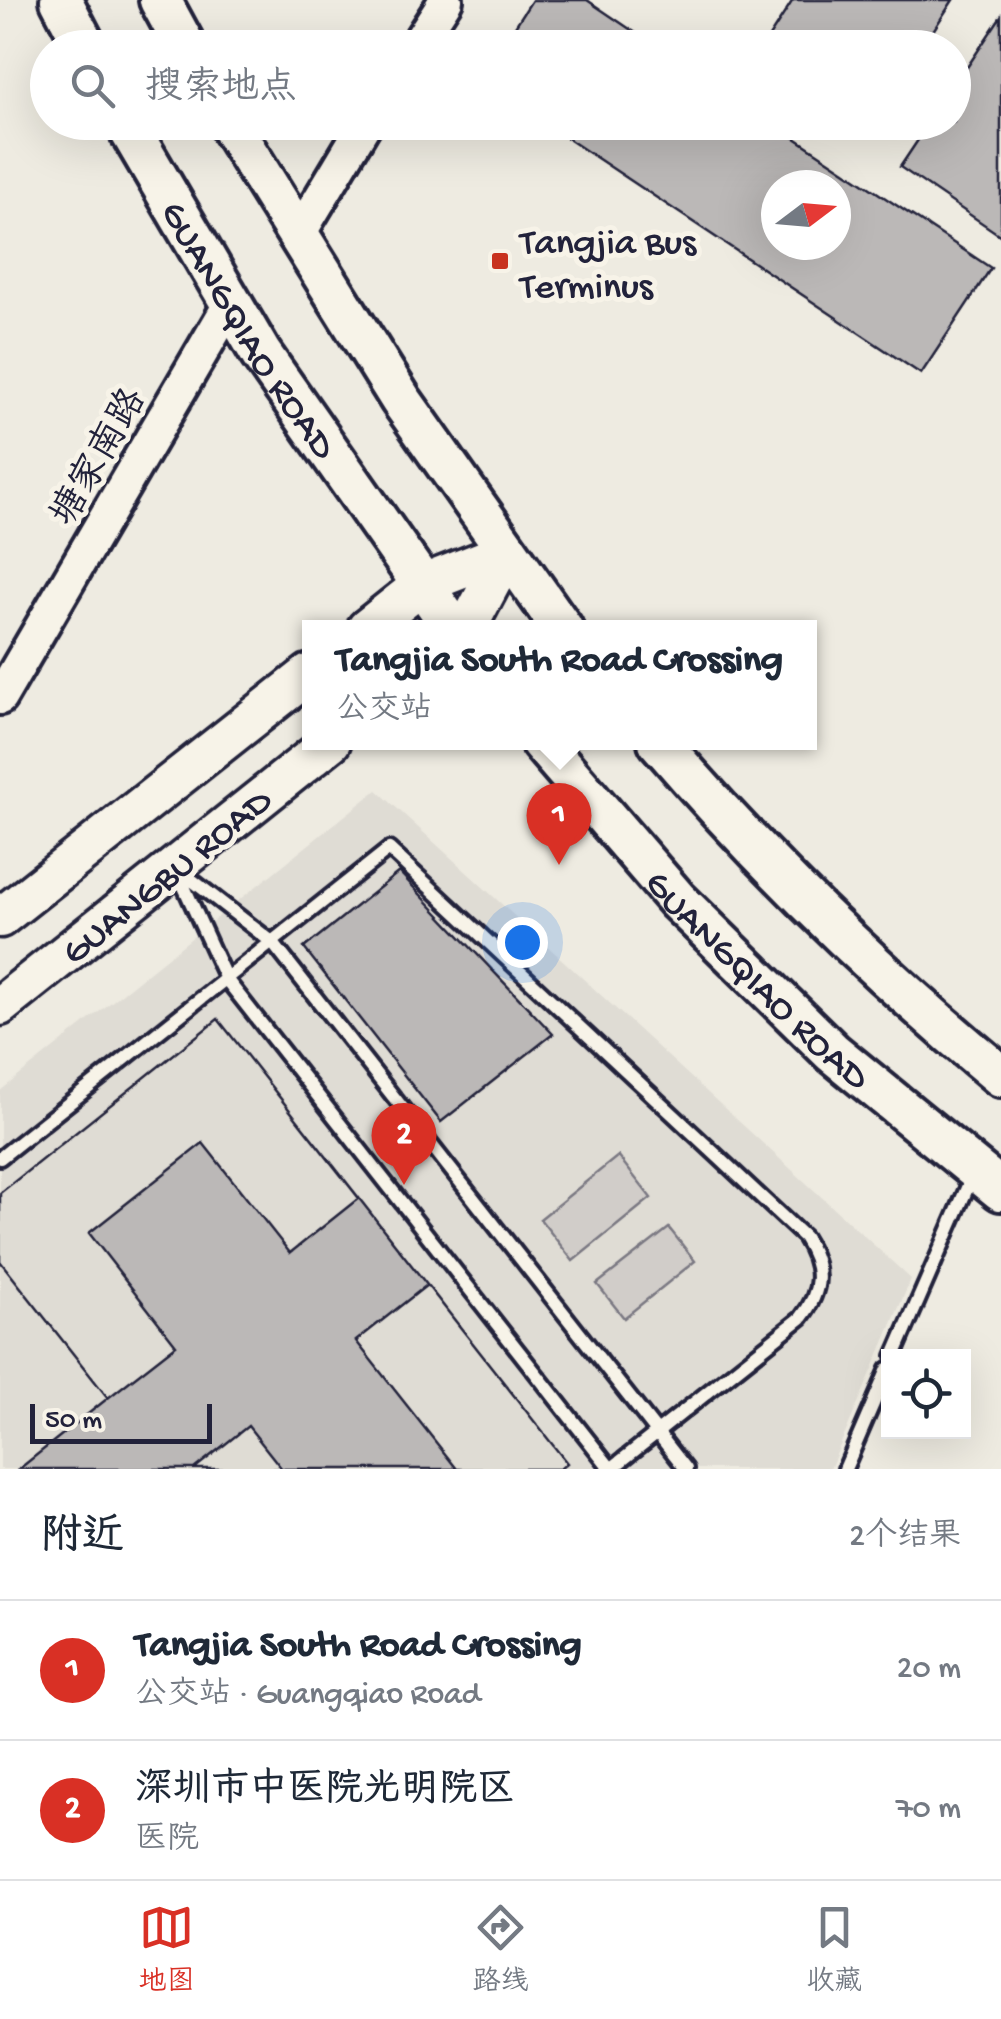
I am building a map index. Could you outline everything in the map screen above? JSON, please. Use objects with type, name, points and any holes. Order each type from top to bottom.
[{"type":"main road","points":[[61,0],[77,30]]},
{"type":"main road","points":[[160,0],[176,30]]},
{"type":"main road","name":"GUANGQIAO ROAD","points":[[135,140],[230,304],[319,442],[447,620]]},
{"type":"main road","points":[[239,140],[402,400],[556,620]]},
{"type":"main road","points":[[377,620],[421,585],[508,551]]},
{"type":"main road","points":[[471,620],[508,551]]},
{"type":"main road","name":"GUANGBU ROAD","points":[[0,918],[302,680]]},
{"type":"main road","name":"GUANGBU ROAD","points":[[0,1006],[320,750]]},
{"type":"main road","name":"GUANGQIAO ROAD","points":[[548,750],[677,900],[804,1024],[988,1180]]},
{"type":"main road","points":[[666,750],[742,839],[878,972],[1001,1076]]},
{"type":"street","points":[[427,30],[446,0]]},
{"type":"street","points":[[299,234],[355,140]]},
{"type":"street","name":"塘家南路","points":[[0,698],[230,304]]},
{"type":"lane","points":[[0,1158],[226,979],[272,942],[390,850],[804,1237],[818,1267],[815,1300],[801,1318],[611,1469],[226,979],[175,867]]},
{"type":"lane","points":[[175,867],[272,942],[686,1469]]},
{"type":"lane","points":[[898,1349],[988,1180]]},
{"type":"lane","points":[[845,1469],[881,1385]]},
{"type":"shaded area","points":[[377,790],[911,1279],[830,1469],[0,1469],[0,1091]]},
{"type":"shaded area","points":[[618,1156],[651,1198],[573,1261],[540,1219]]},
{"type":"shaded area","points":[[669,1228],[695,1261],[624,1318],[597,1284]]},
{"type":"building","points":[[532,0],[587,0],[631,30],[513,30]]},
{"type":"building","points":[[793,0],[953,0],[934,30],[774,30]]},
{"type":"building","points":[[1001,16],[1001,236],[900,167],[918,140],[971,140],[971,61]]},
{"type":"building","points":[[570,140],[798,140],[843,170],[761,170],[761,260],[851,260],[851,175],[991,268],[921,374]]},
{"type":"building","points":[[399,872],[553,1034],[441,1122],[304,948]]},
{"type":"building","points":[[218,1019],[567,1463],[560,1469],[19,1469],[108,1398],[0,1261],[0,1193]]},
{"type":"building","points":[[218,1019],[359,1198],[290,1253],[203,1143],[89,1233],[176,1345],[108,1398],[0,1261],[0,1193]]},
{"type":"building","points":[[427,1285],[567,1463],[560,1469],[457,1469],[356,1341]]},
{"type":"building","points":[[248,1426],[282,1469],[194,1469]]},
{"type":"place","name":"Tangjia Bus Terminus","points":[[500,261]]},
{"type":"place","name":"Tangjia South Road Crossing","points":[[559,865]]},
{"type":"place","name":"深圳市中医院光明院区","points":[[404,1185]]}]
